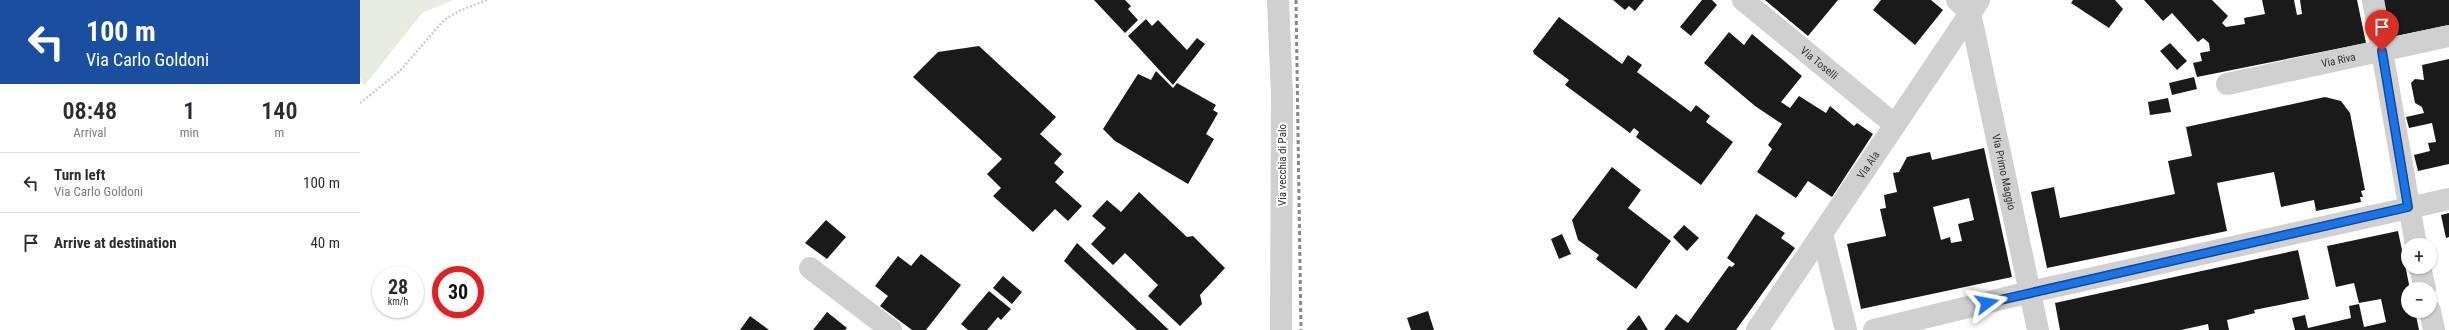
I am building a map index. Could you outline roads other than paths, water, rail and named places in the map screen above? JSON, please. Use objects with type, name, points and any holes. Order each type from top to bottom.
[{"type":"street","name":"Via vecchia di Palo","points":[[1278,0],[1282,96],[1281,330]]},
{"type":"street","name":"Via Toselli","points":[[1743,0],[1895,125]]},
{"type":"street","points":[[2373,0],[2415,238]]},
{"type":"street","name":"Via Ala","points":[[1758,330],[1895,125],[1969,4]]},
{"type":"street","name":"Via Primo Maggio","points":[[1969,4],[2038,330]]},
{"type":"street","name":"Via Riva","points":[[2227,84],[2449,36]]},
{"type":"street","points":[[1874,330],[2030,292],[2449,199]]},
{"type":"street","points":[[1822,234],[1846,330]]},
{"type":"street","points":[[810,268],[891,330]]},
{"type":"street","points":[[2431,318],[2434,330]]},
{"type":"railway","points":[[1296,0],[1301,330]]}]
